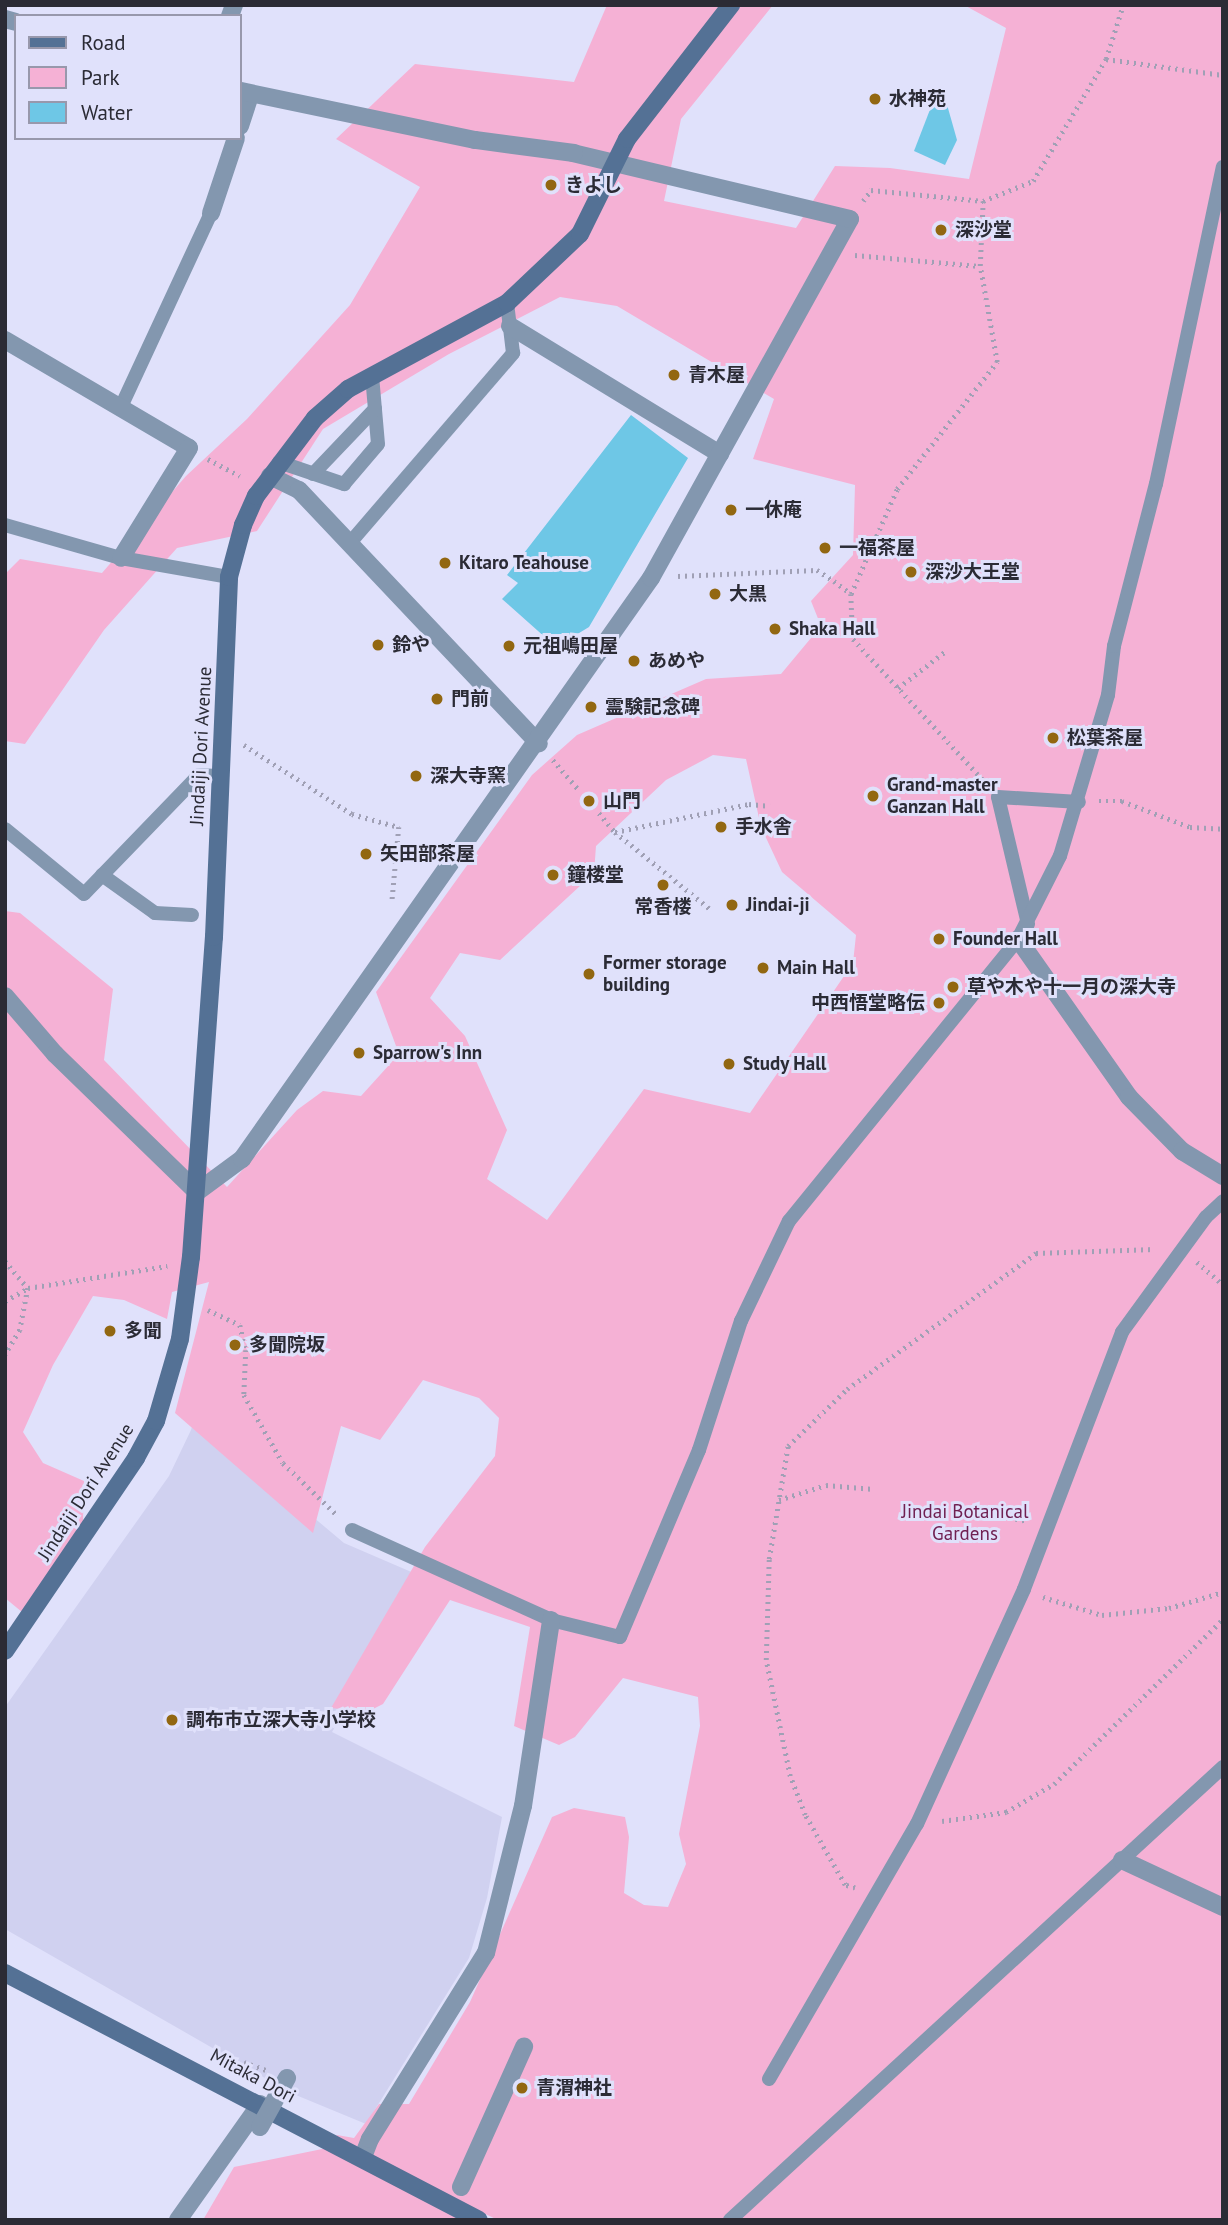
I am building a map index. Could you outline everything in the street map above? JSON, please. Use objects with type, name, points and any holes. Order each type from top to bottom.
[{"type":"street","name":"Jindaiji Dori Avenue","points":[[5,1651],[156,1422],[172,1377],[191,1257],[197,1192],[221,776],[229,577],[243,525],[275,469],[315,418],[372,376],[507,303],[580,234],[627,139],[731,5]]},
{"type":"street","points":[[5,996],[55,1054],[197,1192],[243,1159],[539,744],[652,578],[850,219],[616,164],[245,93],[242,113]]},
{"type":"street","points":[[211,212],[235,140]]},
{"type":"street","points":[[510,326],[720,454]]},
{"type":"street","points":[[5,340],[53,365],[120,409],[189,448],[121,558]]},
{"type":"street","points":[[275,469],[299,490],[539,744]]},
{"type":"street","points":[[1023,932],[1129,1097],[1182,1151],[1223,1176]]},
{"type":"street","points":[[363,2157],[370,2139],[485,1953],[523,1806],[551,1620]]},
{"type":"street","points":[[1122,1860],[1223,1907]]},
{"type":"street","name":"Mitaka Dori","points":[[5,1973],[363,2157],[479,2220]]},
{"type":"street","points":[[461,2187],[524,2048]]},
{"type":"street","points":[[260,2127],[287,2078]]},
{"type":"street","points":[[178,2220],[260,2104]]},
{"type":"lane","points":[[352,1530],[551,1620],[620,1637],[699,1450],[741,1321],[789,1221],[1023,932],[1079,802],[1156,484],[1223,167]]},
{"type":"lane","points":[[120,409],[211,212]]},
{"type":"lane","points":[[349,544],[513,353],[507,303]]},
{"type":"lane","points":[[275,469],[313,474],[344,484],[378,444],[372,376]]},
{"type":"lane","points":[[313,474],[375,408]]},
{"type":"lane","points":[[5,525],[121,558],[229,577]]},
{"type":"lane","points":[[5,829],[84,894],[199,775],[221,776]]},
{"type":"lane","points":[[1023,932],[998,797],[1079,802]]},
{"type":"lane","points":[[102,875],[155,913],[192,915]]},
{"type":"lane","points":[[769,2079],[917,1824],[1024,1589],[1122,1332],[1206,1217],[1223,1201]]},
{"type":"lane","points":[[730,2220],[1223,1767]]},
{"type":"path","points":[[850,219],[871,190],[983,201],[1033,181],[1106,59],[1123,5]]},
{"type":"path","points":[[1106,59],[1223,75]]},
{"type":"path","points":[[983,201],[980,266],[997,362],[897,489],[851,594],[853,639],[998,797]]},
{"type":"path","points":[[833,253],[980,266]]},
{"type":"path","points":[[189,448],[238,476],[275,469]]},
{"type":"path","points":[[652,578],[817,570],[851,594]]},
{"type":"path","points":[[898,688],[947,650]]},
{"type":"path","points":[[223,731],[352,814],[399,827],[392,912]]},
{"type":"path","points":[[574,783],[579,790]]},
{"type":"path","points":[[1079,802],[1122,801],[1190,827],[1223,829]]},
{"type":"path","points":[[615,832],[749,804],[770,806]]},
{"type":"path","points":[[599,813],[615,832],[710,909]]},
{"type":"path","points":[[876,1895],[845,1885],[805,1815],[790,1776],[766,1660],[769,1559],[788,1446],[847,1389],[1036,1252],[1183,1248],[1223,1285]]},
{"type":"path","points":[[5,1301],[28,1288],[166,1266],[191,1257]]},
{"type":"path","points":[[5,1261],[28,1288]]},
{"type":"path","points":[[5,1355],[20,1330],[28,1288]]},
{"type":"path","points":[[185,1299],[240,1325],[246,1350],[244,1395],[255,1416],[283,1463],[352,1530]]},
{"type":"path","points":[[779,1500],[825,1485],[874,1489]]},
{"type":"path","points":[[974,1510],[1048,1525]]},
{"type":"path","points":[[1024,1589],[1102,1615],[1169,1608],[1223,1592]]},
{"type":"path","points":[[917,1824],[1006,1812],[1054,1784],[1223,1619]]},
{"type":"shaded area","name":"調布市立深大寺小学校","points":[[204,1386],[281,1490],[344,1543],[423,1577],[332,1732],[502,1817],[487,1898],[469,1958],[366,2124],[291,2093],[5,1929],[5,1707],[169,1476],[191,1430]]},
{"type":"green space","name":"Jindai Botanical Gardens","points":[[607,5],[773,5],[681,119],[664,201],[796,228],[835,166],[890,168],[969,179],[1006,28],[964,5],[1223,5],[1223,2220],[498,2220],[481,2212],[477,2220],[203,2220],[234,2167],[327,2148],[337,2135],[354,2138],[379,2104],[409,2104],[470,2002],[552,1817],[574,1808],[625,1817],[629,1837],[624,1893],[644,1905],[668,1907],[686,1864],[679,1834],[700,1726],[698,1697],[623,1678],[575,1737],[559,1745],[514,1726],[530,1627],[450,1600],[383,1704],[367,1712],[331,1708],[425,1547],[495,1456],[499,1418],[479,1398],[423,1380],[380,1440],[341,1426],[313,1533],[175,1413],[209,1282],[172,1292],[167,1319],[124,1300],[93,1296],[53,1365],[23,1432],[43,1463],[84,1481],[83,1521],[22,1612],[5,1598],[5,911],[20,913],[113,989],[104,1060],[227,1187],[297,1110],[323,1091],[361,1096],[399,1054],[376,992],[532,775],[577,735],[706,679],[781,674],[821,626],[811,601],[853,555],[855,485],[753,459],[774,399],[617,306],[560,297],[449,354],[323,429],[257,531],[177,548],[104,630],[25,744],[5,741],[5,574],[20,559],[102,573],[186,476],[247,419],[350,305],[420,187],[336,139],[415,64],[574,82]],"holes":[[[713,755],[746,759],[761,827],[782,872],[856,935],[853,963],[750,1113],[644,1089],[547,1220],[487,1179],[507,1130],[465,1036],[430,998],[460,953],[500,960],[594,873],[596,846],[666,780]]]},
{"type":"water","points":[[936,94],[944,94],[957,140],[945,165],[914,151]]},
{"type":"water","points":[[631,415],[688,458],[589,627],[556,647],[502,599],[518,583],[507,575]]},
{"type":"place","name":"水神苑","points":[[875,99]]},
{"type":"place","name":"きよし","points":[[551,185]]},
{"type":"place","name":"深沙堂","points":[[941,230]]},
{"type":"place","name":"青木屋","points":[[674,375]]},
{"type":"place","name":"一休庵","points":[[731,510]]},
{"type":"place","name":"一福茶屋","points":[[825,548]]},
{"type":"place","name":"Kitaro Teahouse","points":[[445,563]]},
{"type":"place","name":"深沙大王堂","points":[[911,572]]},
{"type":"place","name":"大黒","points":[[715,594]]},
{"type":"place","name":"Shaka Hall","points":[[775,629]]},
{"type":"place","name":"鈴や","points":[[378,645]]},
{"type":"place","name":"元祖嶋田屋","points":[[509,646]]},
{"type":"place","name":"あめや","points":[[634,661]]},
{"type":"place","name":"門前","points":[[437,699]]},
{"type":"place","name":"霊験記念碑","points":[[591,707]]},
{"type":"place","name":"松葉茶屋","points":[[1053,738]]},
{"type":"place","name":"深大寺窯","points":[[416,776]]},
{"type":"place","name":"Grand-master Ganzan Hall","points":[[873,796]]},
{"type":"place","name":"山門","points":[[589,801]]},
{"type":"place","name":"手水舎","points":[[721,827]]},
{"type":"place","name":"矢田部茶屋","points":[[366,854]]},
{"type":"place","name":"鐘楼堂","points":[[553,875]]},
{"type":"place","name":"常香楼","points":[[663,885]]},
{"type":"place","name":"Jindai-ji","points":[[732,905]]},
{"type":"place","name":"Founder Hall","points":[[939,939]]},
{"type":"place","name":"Main Hall","points":[[763,968]]},
{"type":"place","name":"Former storage building","points":[[589,974]]},
{"type":"place","name":"草や木や十一月の深大寺","points":[[953,987]]},
{"type":"place","name":"中西悟堂略伝","points":[[939,1003]]},
{"type":"place","name":"Sparrow's Inn","points":[[359,1053]]},
{"type":"place","name":"Study Hall","points":[[729,1064]]},
{"type":"place","name":"多聞","points":[[110,1331]]},
{"type":"place","name":"多聞院坂","points":[[235,1345]]},
{"type":"place","name":"調布市立深大寺小学校","points":[[172,1720]]},
{"type":"place","name":"青渭神社","points":[[522,2088]]}]
